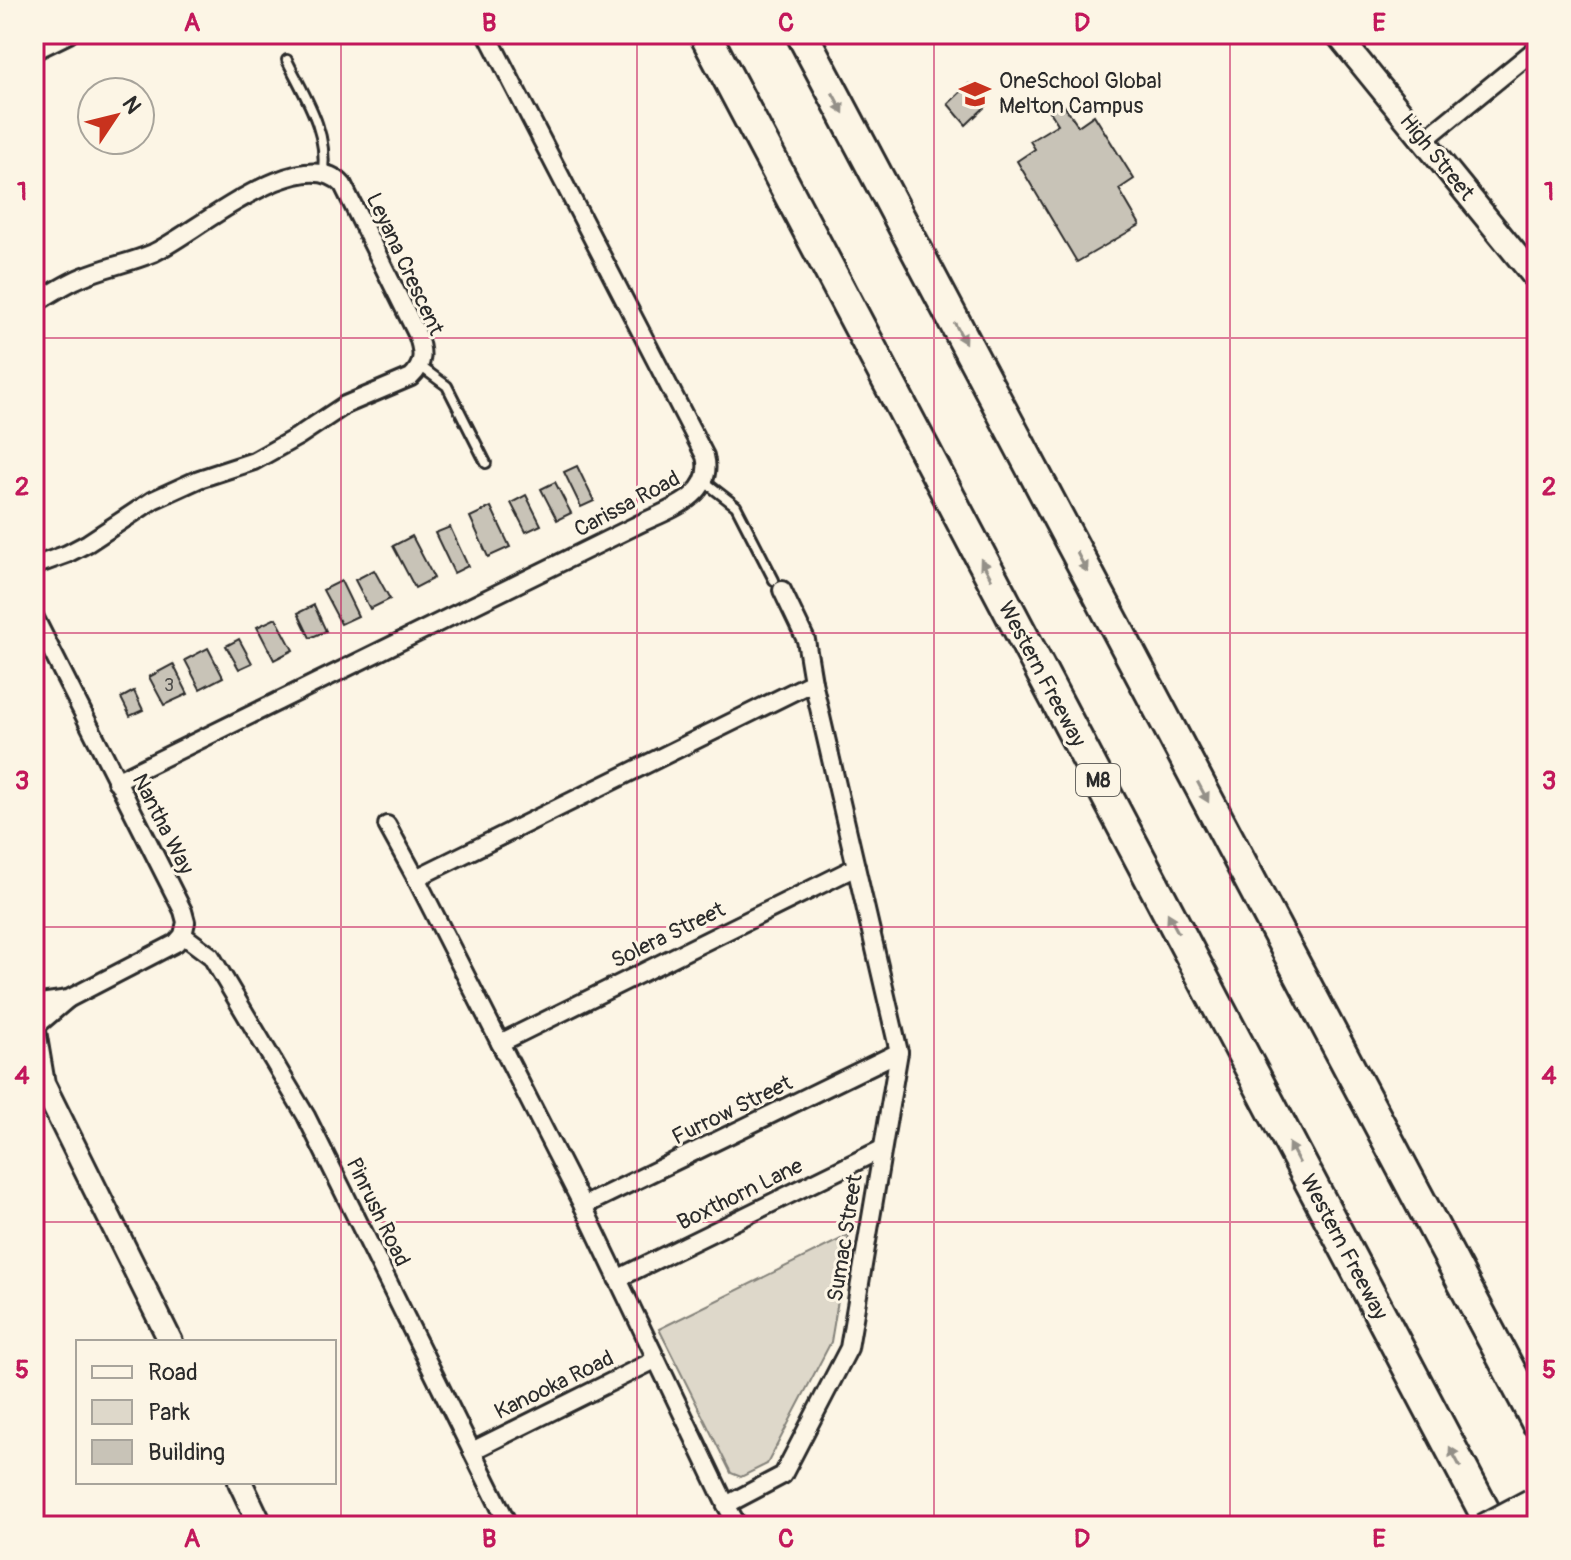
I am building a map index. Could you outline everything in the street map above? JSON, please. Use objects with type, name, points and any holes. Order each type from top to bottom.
[{"type":"highway","name":"Western Freeway","points":[[705,34],[1492,1526]]},
{"type":"highway","points":[[802,34],[1537,1422]]},
{"type":"street","points":[[34,51],[69,34]]},
{"type":"street","name":"Carissa Road","points":[[116,781],[633,527],[694,496],[705,482],[708,467],[705,456],[487,34]]},
{"type":"street","name":"High Street","points":[[1337,34],[1537,280]]},
{"type":"street","points":[[1423,141],[1537,48]]},
{"type":"street","points":[[34,304],[82,277],[173,244],[248,195],[308,172],[323,172]]},
{"type":"street","name":"Leyana Crescent","points":[[34,566],[88,543],[164,494],[254,461],[345,405],[411,377],[420,366],[422,348],[417,334],[351,199],[336,177],[323,172]]},
{"type":"street","name":"Sumac Street","points":[[726,1505],[783,1475],[849,1348],[899,1052],[813,682],[806,640],[778,585]]},
{"type":"street","name":"Nantha Way","points":[[34,616],[183,911],[186,922],[183,935]]},
{"type":"street","points":[[416,878],[813,682]]},
{"type":"street","points":[[387,825],[583,1206],[738,1526]]},
{"type":"street","name":"Solera Street","points":[[500,1043],[856,867]]},
{"type":"street","points":[[34,1030],[68,999],[165,951],[183,935]]},
{"type":"street","name":"Pinrush Road","points":[[183,935],[211,956],[306,1116],[509,1526]]},
{"type":"street","points":[[34,1004],[68,999]]},
{"type":"street","points":[[34,1019],[39,1078],[170,1340]]},
{"type":"street","name":"Furrow Street","points":[[583,1206],[899,1052]]},
{"type":"street","name":"Boxthorn Lane","points":[[617,1279],[882,1149]]},
{"type":"street","name":"Kanooka Road","points":[[472,1451],[655,1360]]},
{"type":"street","points":[[241,1484],[261,1526]]},
{"type":"street","points":[[1483,1526],[1533,1499]]},
{"type":"lane","points":[[287,60],[322,132],[323,172]]},
{"type":"lane","points":[[420,366],[447,386],[486,463]]},
{"type":"lane","points":[[705,482],[728,499],[741,515],[778,585]]},
{"type":"green space","points":[[849,1235],[831,1342],[767,1464],[741,1477],[731,1473],[659,1329]]},
{"type":"building","points":[[969,84],[987,105],[966,125],[948,104]]},
{"type":"building","points":[[1061,101],[1078,126],[1094,115],[1134,179],[1119,189],[1140,225],[1077,262],[1017,161],[1035,149],[1030,141],[1058,124],[1048,108]]},
{"type":"building","points":[[577,466],[594,501],[581,507],[564,472]]},
{"type":"building","points":[[555,482],[571,513],[557,520],[541,489]]},
{"type":"building","points":[[526,495],[541,525],[526,532],[511,503]]},
{"type":"building","points":[[491,507],[510,547],[488,557],[470,517]]},
{"type":"building","points":[[450,527],[468,566],[454,573],[435,533]]},
{"type":"building","points":[[412,536],[434,578],[415,588],[393,546]]},
{"type":"building","points":[[374,570],[390,599],[370,609],[355,580]]},
{"type":"building","points":[[341,581],[358,616],[341,624],[323,590]]},
{"type":"building","points":[[314,605],[326,631],[310,638],[298,613]]},
{"type":"building","points":[[276,618],[293,650],[274,660],[257,627]]},
{"type":"building","points":[[239,639],[252,663],[239,669],[226,646]]},
{"type":"building","points":[[208,648],[223,677],[200,689],[185,660]]},
{"type":"building","points":[[173,664],[188,694],[164,705],[149,677]]},
{"type":"building","points":[[134,691],[143,710],[130,716],[121,698]]},
{"type":"place","name":"OneSchool Global Melton Campus","points":[[975,94]]}]
